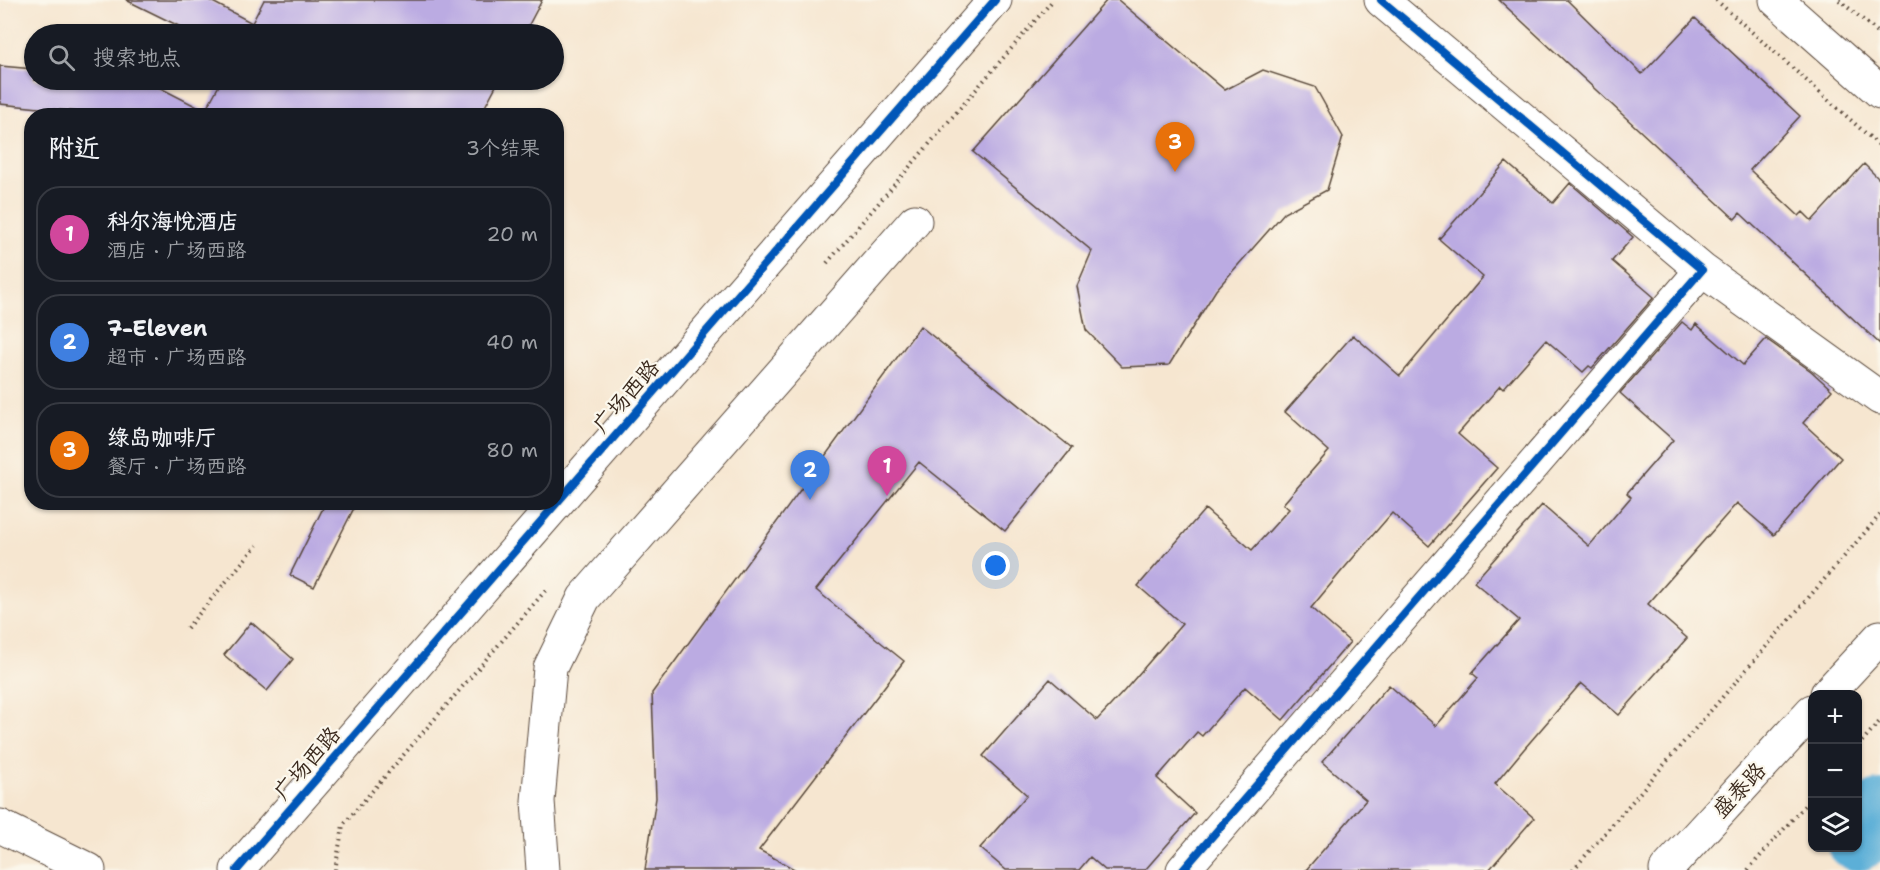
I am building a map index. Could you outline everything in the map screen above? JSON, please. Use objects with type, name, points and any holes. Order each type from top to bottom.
[{"type":"street","name":"广场西路","points":[[564,495],[995,0]]},
{"type":"street","points":[[1381,0],[1702,270],[1880,398]]},
{"type":"street","points":[[1776,0],[1880,92]]},
{"type":"street","points":[[543,870],[538,801],[550,668],[584,598],[915,221]]},
{"type":"street","points":[[1183,870],[1702,270]]},
{"type":"street","name":"广场西路","points":[[237,870],[551,510]]},
{"type":"street","points":[[1831,690],[1880,637]]},
{"type":"street","name":"盛泰路","points":[[1666,870],[1808,715]]},
{"type":"street","points":[[0,826],[88,870]]},
{"type":"path","points":[[1716,0],[1880,146]]},
{"type":"path","points":[[1839,0],[1880,34]]},
{"type":"path","points":[[1573,870],[1880,515]]},
{"type":"path","points":[[187,628],[257,545]]},
{"type":"path","points":[[1859,744],[1880,721]]},
{"type":"path","points":[[1748,870],[1811,798]]},
{"type":"building","points":[[126,0],[209,0],[252,23],[264,0],[542,0],[529,24],[175,24]]},
{"type":"building","points":[[1107,0],[1118,0],[1225,90],[1263,70],[1315,87],[1343,137],[1327,190],[1284,213],[1216,290],[1169,365],[1122,367],[1086,330],[1077,286],[1092,251],[973,152]]},
{"type":"building","points":[[1499,0],[1567,0],[1642,74],[1695,18],[1800,116],[1750,170],[1799,216],[1803,212],[1812,221],[1864,164],[1880,180],[1880,344],[1740,213],[1735,219]]},
{"type":"building","points":[[0,66],[24,68],[24,90],[164,90],[199,108],[40,108],[0,104]]},
{"type":"building","points":[[217,90],[494,90],[484,108],[207,108]]},
{"type":"building","points":[[1506,162],[1553,203],[1570,183],[1633,237],[1612,261],[1654,297],[1592,368],[1589,366],[1583,372],[1546,340],[1503,389],[1500,386],[1458,434],[1497,468],[1429,546],[1392,513],[1340,573],[1311,608],[1350,642],[1283,720],[1245,687],[1202,736],[1197,732],[1157,778],[1195,813],[1145,870],[1105,870],[1090,857],[1079,870],[1006,870],[980,848],[1027,795],[983,756],[1050,679],[1097,720],[1124,691],[1182,624],[1138,586],[1205,509],[1252,550],[1289,509],[1283,504],[1329,451],[1285,412],[1353,335],[1400,376],[1483,277],[1439,239]]},
{"type":"building","points":[[1682,322],[1692,330],[1696,324],[1743,365],[1766,339],[1811,371],[1832,390],[1803,423],[1841,458],[1774,535],[1737,503],[1648,604],[1687,638],[1619,715],[1581,683],[1524,749],[1495,784],[1534,818],[1489,870],[1306,870],[1366,800],[1322,762],[1389,685],[1436,726],[1478,678],[1472,673],[1519,620],[1474,582],[1542,505],[1589,546],[1631,497],[1627,493],[1673,440],[1620,393]]},
{"type":"building","points":[[920,326],[1072,448],[1005,531],[919,462],[816,590],[904,661],[759,850],[796,870],[645,870],[656,798],[652,693]]},
{"type":"building","points":[[322,510],[353,510],[314,587],[290,575]]},
{"type":"building","points":[[251,622],[293,659],[267,691],[224,655]]},
{"type":"waterway","points":[[1862,833],[1880,813]]},
{"type":"cycle path","points":[[564,495],[995,0]]},
{"type":"cycle path","points":[[1183,870],[1702,270],[1381,0]]},
{"type":"cycle path","points":[[237,870],[551,510]]},
{"type":"place","name":"绿岛咖啡厅","points":[[1175,172]]},
{"type":"place","name":"科尔海悦酒店","points":[[887,496]]},
{"type":"place","name":"7-Eleven","points":[[810,500]]}]
